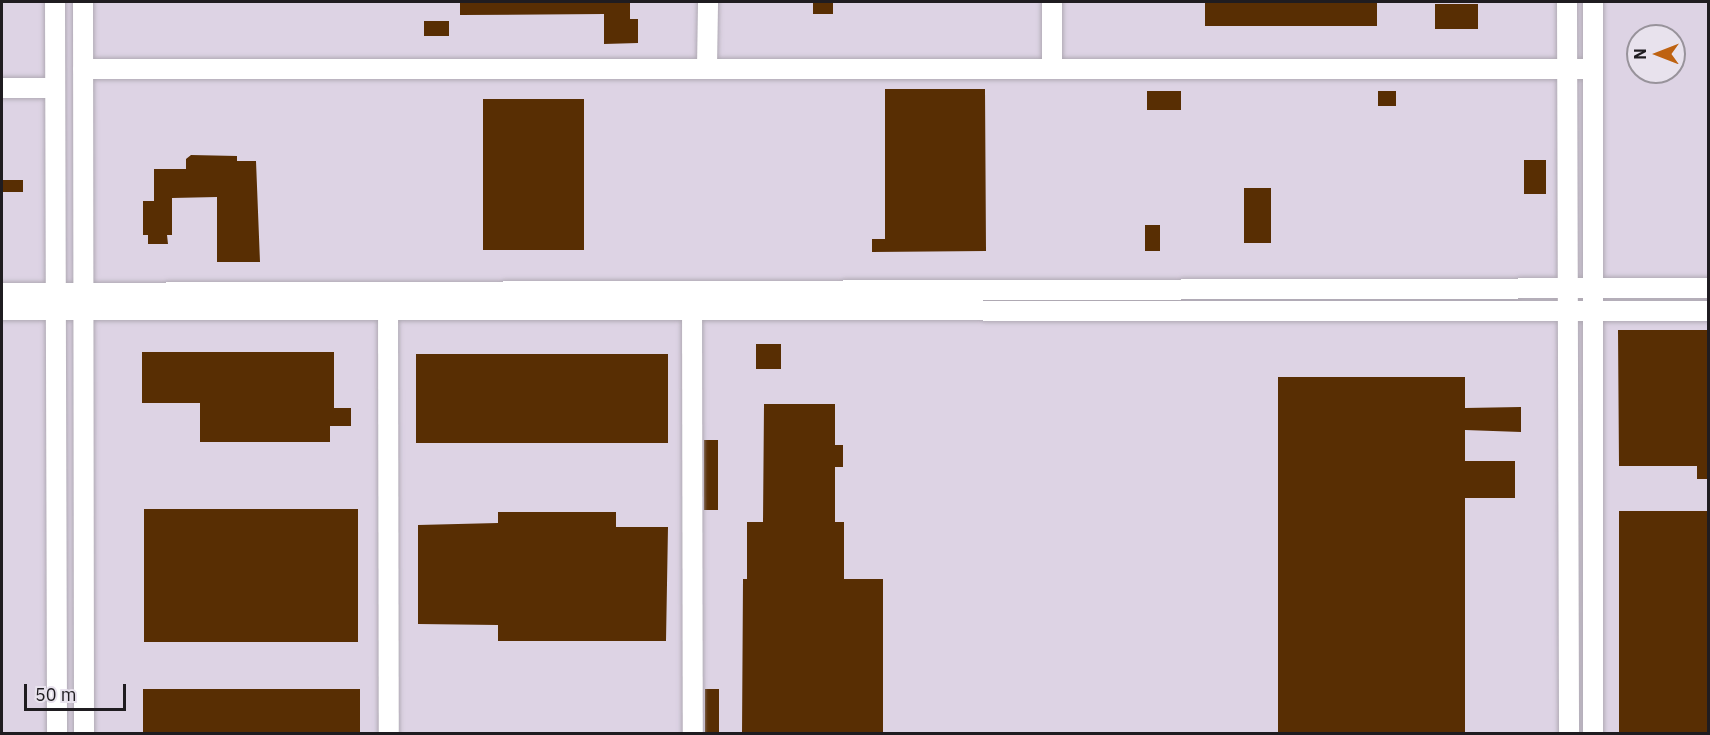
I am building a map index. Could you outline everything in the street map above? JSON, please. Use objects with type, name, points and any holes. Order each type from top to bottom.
[{"type":"street","points":[[55,2],[57,734]]},
{"type":"street","points":[[83,2],[84,734]]},
{"type":"street","points":[[707,68],[708,2]]},
{"type":"street","points":[[1052,2],[1052,68]]},
{"type":"street","points":[[1567,2],[1569,734]]},
{"type":"street","points":[[1593,2],[1593,734]]},
{"type":"street","points":[[83,69],[1592,69]]},
{"type":"street","points":[[2,88],[55,88]]},
{"type":"street","points":[[692,301],[1708,288]]},
{"type":"street","points":[[2,293],[56,302]]},
{"type":"street","points":[[388,301],[388,734]]},
{"type":"street","points":[[692,301],[693,734]]},
{"type":"street","points":[[2,310],[56,302],[692,301],[1708,311]]},
{"type":"shaded area","points":[[2,2],[1708,2],[1708,733],[2,733]]},
{"type":"building","points":[[460,2],[630,2],[630,19],[638,19],[638,43],[604,44],[604,14],[460,15]]},
{"type":"building","points":[[813,2],[833,2],[833,14],[813,14]]},
{"type":"building","points":[[1205,2],[1377,2],[1377,26],[1205,26]]},
{"type":"building","points":[[1435,4],[1478,4],[1478,29],[1435,29]]},
{"type":"building","points":[[424,21],[449,21],[449,36],[424,36]]},
{"type":"building","points":[[885,89],[985,89],[986,251],[872,252],[872,239],[885,239]]},
{"type":"building","points":[[1147,91],[1181,91],[1181,110],[1147,110]]},
{"type":"building","points":[[1378,91],[1396,91],[1396,106],[1378,106]]},
{"type":"building","points":[[483,99],[584,99],[584,250],[483,250]]},
{"type":"building","points":[[191,155],[237,156],[237,161],[256,161],[260,262],[217,262],[217,197],[172,198],[172,235],[167,235],[168,244],[148,244],[148,235],[143,235],[143,201],[154,201],[154,169],[186,169],[186,159]]},
{"type":"building","points":[[1524,160],[1546,160],[1546,194],[1524,194]]},
{"type":"building","points":[[2,180],[23,180],[23,192],[2,192]]},
{"type":"building","points":[[1244,188],[1271,188],[1271,243],[1244,243]]},
{"type":"building","points":[[1145,225],[1160,225],[1160,251],[1145,251]]},
{"type":"building","points":[[1618,330],[1708,330],[1708,479],[1697,479],[1697,466],[1619,466]]},
{"type":"building","points":[[756,344],[781,344],[781,369],[756,369]]},
{"type":"building","points":[[142,352],[334,352],[334,408],[351,408],[351,426],[330,426],[330,442],[200,442],[200,403],[142,403]]},
{"type":"building","points":[[416,354],[668,354],[668,443],[416,443]]},
{"type":"building","points":[[1278,377],[1465,377],[1465,408],[1521,407],[1521,432],[1465,430],[1465,461],[1515,461],[1515,498],[1465,498],[1465,734],[1278,734]]},
{"type":"building","points":[[764,404],[835,404],[835,445],[843,445],[843,467],[835,467],[835,522],[844,522],[844,579],[883,579],[883,734],[742,734],[743,579],[747,579],[747,522],[763,522]]},
{"type":"building","points":[[704,440],[718,440],[718,510],[704,510]]},
{"type":"building","points":[[144,509],[358,509],[358,642],[144,642]]},
{"type":"building","points":[[1619,511],[1708,511],[1708,734],[1619,734]]},
{"type":"building","points":[[498,512],[616,512],[616,527],[668,527],[666,641],[498,641],[498,625],[418,624],[418,525],[498,523]]},
{"type":"building","points":[[143,689],[360,689],[360,734],[143,734]]},
{"type":"building","points":[[705,689],[719,689],[719,734],[705,734]]}]
